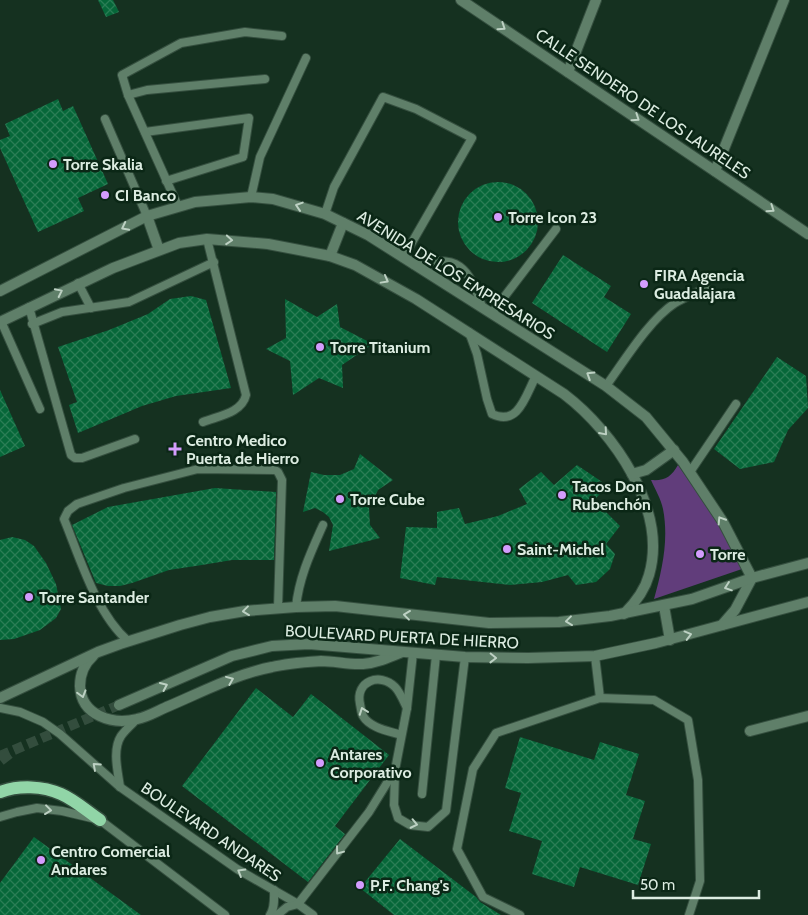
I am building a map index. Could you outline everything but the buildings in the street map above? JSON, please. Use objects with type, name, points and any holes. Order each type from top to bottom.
[{"type":"main road","points":[[0,792],[29,787],[50,790],[63,795],[100,820]]},
{"type":"street","name":"CALLE SENDERO DE LOS LAURELES","points":[[461,0],[808,234]]},
{"type":"street","points":[[568,72],[596,0]]},
{"type":"street","points":[[715,171],[784,0]]},
{"type":"street","name":"AVENIDA DE LOS EMPRESARIOS","points":[[0,291],[147,216],[178,206],[195,202],[251,197],[290,203],[325,214],[368,235],[482,307],[606,386],[646,417],[674,450],[723,522],[752,578]]},
{"type":"street","points":[[147,216],[159,250]]},
{"type":"street","points":[[330,256],[343,223]]},
{"type":"street","points":[[1,322],[78,283],[179,243],[207,239],[268,244],[300,248],[355,265],[386,281],[536,376],[583,408],[608,437],[639,487],[647,510],[651,535],[652,558],[649,576],[641,593],[624,614]]},
{"type":"street","points":[[632,474],[646,470],[674,450]]},
{"type":"street","name":"BOULEVARD PUERTA DE HIERRO","points":[[0,698],[98,652],[210,617],[245,611],[335,606],[489,623],[559,622],[624,614],[664,606],[692,599],[752,578],[808,563]]},
{"type":"street","points":[[722,625],[735,610],[752,578]]},
{"type":"street","name":"BOULEVARD PUERTA DE HIERRO","points":[[119,705],[232,656],[272,646],[309,644],[465,657],[595,656],[670,640],[808,602]]},
{"type":"street","points":[[664,606],[670,640]]},
{"type":"street","points":[[98,652],[86,664],[80,681],[80,689],[86,705],[100,717],[116,721],[137,719],[227,681],[274,666],[322,661],[364,664],[408,653]]},
{"type":"street","points":[[750,731],[808,716]]},
{"type":"lane","points":[[178,206],[128,95],[122,75],[181,43],[245,32],[282,36]]},
{"type":"lane","points":[[251,197],[260,157],[306,58]]},
{"type":"lane","points":[[128,95],[147,90],[265,79]]},
{"type":"lane","points":[[325,214],[334,187],[383,97],[416,109],[472,138],[403,258]]},
{"type":"lane","points":[[145,132],[249,118],[243,157],[166,181]]},
{"type":"lane","points":[[105,119],[147,216]]},
{"type":"lane","points":[[492,314],[556,229]]},
{"type":"lane","points":[[203,422],[238,409],[245,401],[246,395],[207,239]]},
{"type":"lane","points":[[414,264],[433,260],[447,260],[462,268],[475,286],[482,307]]},
{"type":"lane","points":[[32,324],[62,312],[129,302],[214,262]]},
{"type":"lane","points":[[78,283],[91,308]]},
{"type":"lane","points":[[606,386],[648,330],[662,315],[675,304],[706,288]]},
{"type":"lane","points":[[28,307],[71,455],[75,458],[82,458],[134,439]]},
{"type":"lane","points":[[1,322],[40,410]]},
{"type":"lane","points":[[468,332],[477,354],[492,414],[500,418],[507,418],[519,410],[536,376]]},
{"type":"lane","points":[[690,472],[736,404]]},
{"type":"lane","points":[[128,642],[117,632],[99,604],[64,519],[65,515],[71,507],[77,504],[124,488],[198,469],[275,470],[280,475],[282,480],[278,608]]},
{"type":"lane","points":[[296,607],[304,568],[323,525]]},
{"type":"lane","points":[[408,653],[407,708],[395,770],[394,805],[398,818],[410,825],[428,827],[446,811],[465,657]]},
{"type":"lane","points":[[422,794],[436,655]]},
{"type":"lane","points":[[595,656],[600,698]]},
{"type":"lane","points":[[401,735],[373,726],[363,716],[358,696],[362,686],[371,680],[385,681],[395,688],[407,708]]},
{"type":"lane","points":[[520,915],[483,897],[457,849],[472,769],[496,733],[600,698],[654,700],[688,720],[698,780],[700,882],[689,915]]},
{"type":"lane","name":"BOULEVARD ANDARES","points":[[0,708],[20,712],[43,722],[60,734],[120,787],[237,870],[298,904],[313,915]]},
{"type":"lane","name":"BOULEVARD ANDARES","points":[[120,787],[117,744],[125,730],[137,719]]},
{"type":"lane","points":[[277,915],[287,907],[298,904],[369,812],[395,770]]},
{"type":"lane","points":[[0,817],[37,808],[62,811],[100,820],[225,915]]},
{"type":"lane","points":[[270,915],[274,903],[274,890]]},
{"type":"shaded area","points":[[678,465],[716,520],[742,569],[654,599],[662,566],[665,521],[662,505],[651,480],[660,480],[667,477],[673,473]]},
{"type":"tunnel","points":[[0,756],[119,705]]},
{"type":"tunnel","points":[[0,760],[9,753]]},
{"type":"place","name":"Torre Skalia","points":[[53,164]]},
{"type":"place","name":"CI Banco","points":[[105,195]]},
{"type":"place","name":"Torre Icon 23","points":[[498,217]]},
{"type":"place","name":"FIRA Agencia Guadalajara","points":[[644,284]]},
{"type":"place","name":"Torre Titanium","points":[[320,347]]},
{"type":"place","name":"Centro Medico Puerta de Hierro","points":[[175,449]]},
{"type":"place","name":"Tacos Don Rubenchón","points":[[562,495]]},
{"type":"place","name":"Torre Cube","points":[[340,499]]},
{"type":"place","name":"Saint-Michel","points":[[507,549]]},
{"type":"place","name":"Torre","points":[[700,554]]},
{"type":"place","name":"Torre Santander","points":[[29,597]]},
{"type":"place","name":"Antares Corporativo","points":[[320,763]]},
{"type":"place","name":"Centro Comercial Andares","points":[[41,860]]},
{"type":"place","name":"P.F. Chang's","points":[[360,885]]}]
